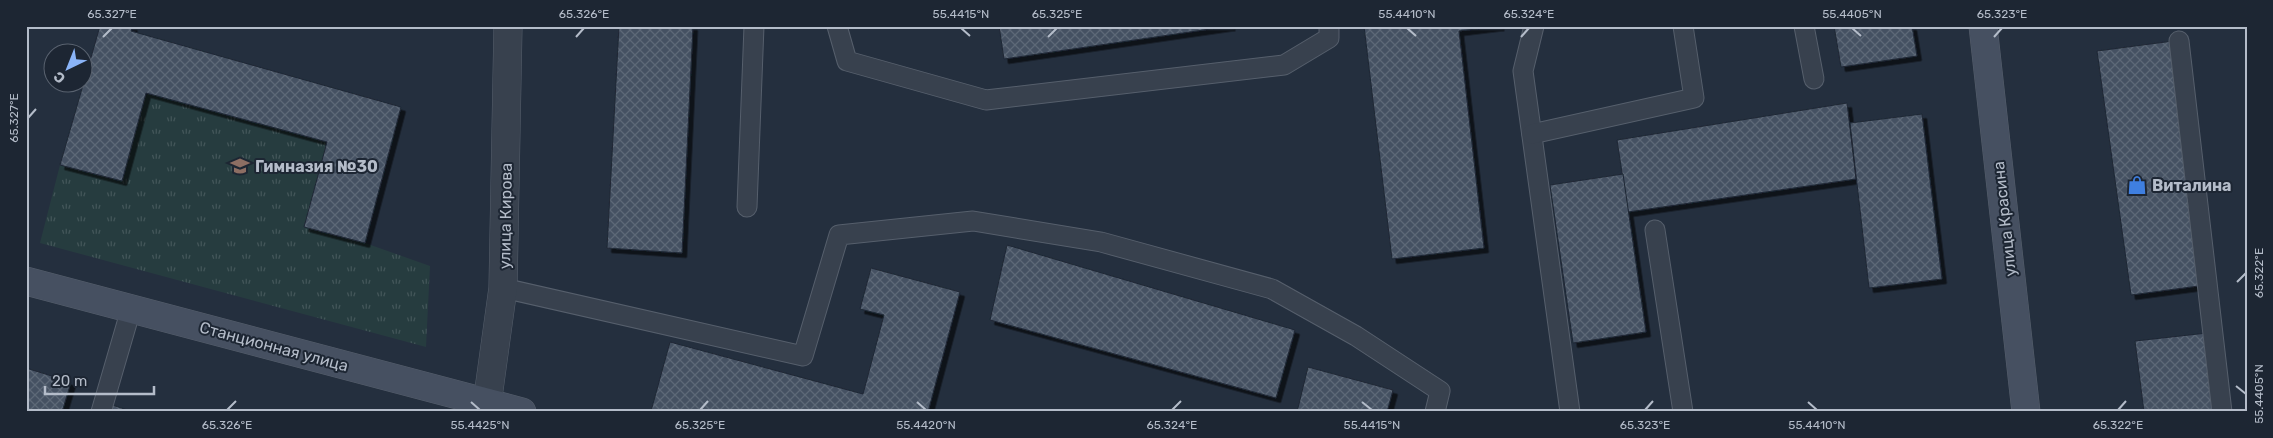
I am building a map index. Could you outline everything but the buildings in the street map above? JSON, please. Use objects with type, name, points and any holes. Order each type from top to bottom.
[{"type":"main road","name":"улица Красина","points":[[1983,26],[2026,412]]},
{"type":"main road","name":"Станционная улица","points":[[26,281],[522,412]]},
{"type":"street","name":"улица Кирова","points":[[487,404],[503,288],[508,26]]},
{"type":"lane","points":[[747,207],[754,26]]},
{"type":"lane","points":[[836,26],[847,61],[986,100],[1284,65],[1329,38],[1329,26]]},
{"type":"lane","points":[[1534,26],[1523,71],[1570,412]]},
{"type":"lane","points":[[1532,134],[1694,98],[1683,26]]},
{"type":"lane","points":[[1804,26],[1814,79]]},
{"type":"lane","points":[[2179,41],[2222,412]]},
{"type":"lane","points":[[503,288],[803,356],[839,234],[972,221],[1101,242],[1272,289],[1356,336],[1440,391],[1435,412]]},
{"type":"lane","points":[[1655,230],[1683,412]]},
{"type":"lane","points":[[101,412],[131,309]]},
{"type":"green space","points":[[146,93],[327,142],[304,227],[365,243],[430,266],[426,347],[40,243],[60,165],[122,181]]},
{"type":"place","name":"Гимназия №30","points":[[240,166]]},
{"type":"place","name":"Виталина","points":[[2137,185]]}]
